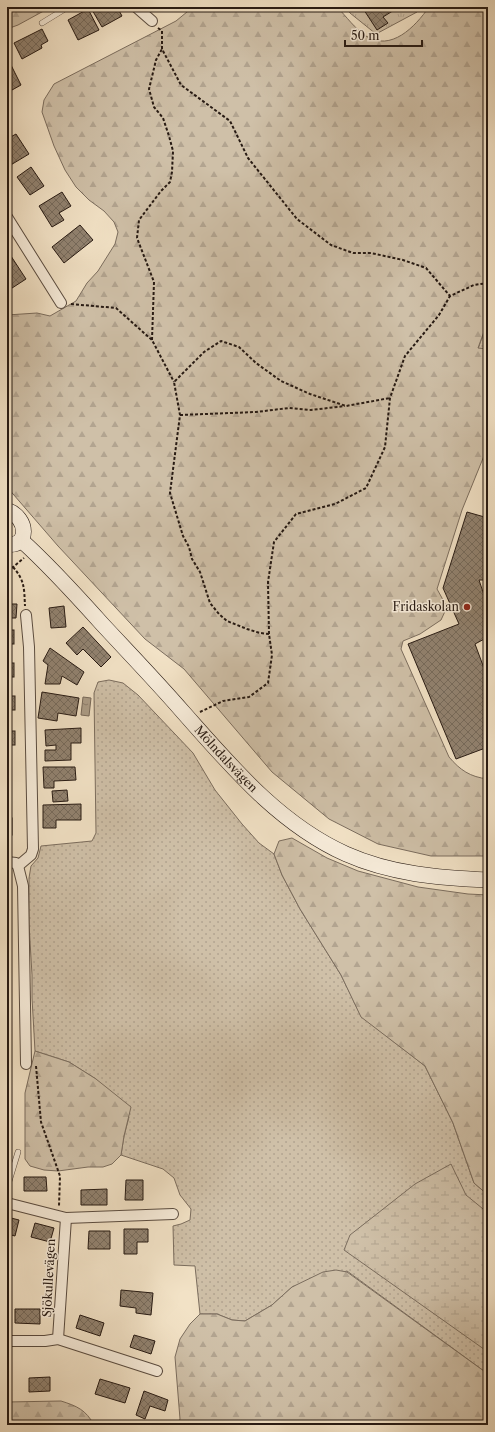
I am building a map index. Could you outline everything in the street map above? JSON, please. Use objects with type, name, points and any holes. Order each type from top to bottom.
[{"type":"street","points":[[136,7],[152,21]]},
{"type":"street","points":[[7,217],[61,303]]},
{"type":"street","points":[[7,510],[16,515],[22,522],[23,533],[14,542]]},
{"type":"street","name":"Mölndalsvägen","points":[[14,542],[44,562],[240,775],[280,812],[304,830],[366,862],[402,872],[431,877],[488,880]]},
{"type":"street","points":[[18,866],[31,855],[33,849],[29,647],[26,615]]},
{"type":"street","points":[[7,862],[16,863],[23,886],[26,1064]]},
{"type":"street","points":[[7,1203],[62,1217],[173,1214]]},
{"type":"street","name":"Sjökullevägen","points":[[58,1338],[62,1217]]},
{"type":"street","points":[[7,1341],[45,1341],[58,1338],[157,1371]]},
{"type":"lane","points":[[42,23],[68,7]]},
{"type":"lane","points":[[7,1188],[18,1152]]},
{"type":"path","points":[[152,21],[162,31],[162,48],[156,60],[148,89],[154,106],[163,118],[173,152],[170,182],[160,191],[139,220],[137,238],[154,282],[152,340]]},
{"type":"path","points":[[162,48],[181,85],[230,121],[248,158],[297,219],[331,245],[353,253],[370,253],[403,260],[426,268],[450,296]]},
{"type":"path","points":[[196,714],[223,701],[249,697],[268,683],[272,655],[269,634],[268,582],[274,542],[296,514],[335,504],[366,488],[385,447],[390,398],[405,356],[439,315],[450,296],[474,285],[488,283]]},
{"type":"path","points":[[61,303],[116,308],[152,340],[174,382],[180,415],[170,493],[183,536],[189,547],[192,559],[200,572],[210,603],[219,614],[227,621],[247,629],[269,634]]},
{"type":"path","points":[[174,382],[204,352],[221,341],[239,347],[256,363],[281,381],[310,394],[346,406]]},
{"type":"path","points":[[180,415],[256,412],[289,408],[311,410],[346,406],[390,398]]},
{"type":"path","points":[[13,567],[21,576],[26,615]]},
{"type":"path","points":[[26,1052],[34,1054],[41,1122],[60,1176],[62,1217]]},
{"type":"green space","points":[[7,7],[51,7],[18,25],[7,29]]},
{"type":"green space","points":[[193,7],[337,7],[354,26],[366,36],[375,40],[384,41],[402,35],[410,29],[429,7],[488,7],[488,326],[486,326],[478,348],[488,349],[488,446],[462,510],[437,589],[447,607],[441,620],[420,634],[403,641],[401,649],[449,757],[457,766],[471,775],[488,779],[488,856],[431,856],[378,844],[329,819],[272,772],[184,669],[145,639],[58,546],[7,487],[7,315],[37,313],[50,316],[76,301],[87,283],[98,271],[115,244],[118,232],[114,222],[104,211],[89,200],[76,187],[65,170],[54,146],[42,112],[44,100],[54,84],[176,21]]},
{"type":"green space","points":[[346,7],[419,7],[417,12],[376,34],[350,13]]},
{"type":"green space","points":[[486,326],[488,326],[488,349],[478,349]]},
{"type":"green space","points":[[109,680],[123,683],[138,695],[193,753],[215,790],[242,824],[259,843],[274,854],[282,875],[300,909],[341,975],[361,1016],[425,1066],[453,1123],[474,1183],[488,1195],[488,1374],[347,1271],[292,1287],[272,1305],[245,1321],[232,1320],[217,1314],[200,1314],[195,1266],[174,1265],[173,1226],[190,1220],[191,1209],[180,1195],[174,1178],[163,1169],[121,1155],[129,1117],[96,1079],[69,1062],[35,1051],[29,924],[29,878],[31,866],[38,858],[41,846],[92,841],[96,833],[94,693],[98,682]]},
{"type":"green space","points":[[292,838],[327,858],[358,871],[418,887],[468,894],[488,895],[488,1195],[474,1183],[453,1123],[425,1066],[361,1017],[341,975],[300,909],[282,875],[274,854],[279,841]]},
{"type":"green space","points":[[35,1051],[69,1062],[96,1079],[131,1107],[121,1155],[112,1164],[103,1167],[88,1167],[58,1171],[44,1170],[30,1166],[25,1159],[25,1093]]},
{"type":"green space","points":[[451,1164],[466,1195],[488,1213],[488,1352],[344,1250],[350,1235],[415,1184]]},
{"type":"green space","points":[[336,1270],[347,1272],[488,1374],[488,1425],[178,1425],[180,1419],[175,1357],[180,1339],[190,1324],[200,1314],[217,1314],[232,1320],[245,1321],[272,1305],[292,1287],[323,1272]]},
{"type":"green space","points":[[61,1401],[80,1409],[88,1416],[94,1425],[7,1425],[7,1402]]},
{"type":"water","points":[[83,697],[91,698],[89,716],[81,715]]},
{"type":"building","points":[[117,7],[122,16],[102,27],[91,8]]},
{"type":"building","points":[[362,7],[399,7],[383,17],[388,23],[377,30]]},
{"type":"building","points":[[88,9],[99,30],[78,40],[68,20]]},
{"type":"building","points":[[42,29],[48,41],[41,45],[42,48],[22,59],[14,43]]},
{"type":"building","points":[[7,57],[21,85],[12,90],[7,79]]},
{"type":"building","points":[[16,134],[29,154],[9,166],[7,162],[7,139]]},
{"type":"building","points":[[31,167],[44,186],[30,195],[17,177]]},
{"type":"building","points":[[62,192],[71,206],[59,213],[64,220],[52,227],[39,206]]},
{"type":"building","points":[[80,225],[93,240],[64,263],[52,247]]},
{"type":"building","points":[[9,253],[26,279],[9,290],[7,286],[7,254]]},
{"type":"building","name":"Fridaskolan","points":[[467,512],[488,518],[488,580],[479,580],[488,607],[488,637],[475,644],[488,679],[488,747],[456,759],[408,644],[459,624],[443,588]]},
{"type":"building","points":[[7,604],[17,604],[16,618],[7,618]]},
{"type":"building","points":[[64,606],[66,627],[51,628],[49,608]]},
{"type":"building","points":[[83,627],[111,657],[101,667],[83,649],[77,655],[66,643]]},
{"type":"building","points":[[7,630],[14,630],[14,644],[7,644]]},
{"type":"building","points":[[50,648],[84,672],[77,685],[62,676],[60,684],[45,684],[48,665],[43,661]]},
{"type":"building","points":[[7,663],[14,663],[14,677],[7,677]]},
{"type":"building","points":[[42,692],[79,698],[76,716],[58,713],[57,721],[38,718]]},
{"type":"building","points":[[7,696],[15,696],[15,710],[7,710]]},
{"type":"building","points":[[81,728],[81,743],[71,743],[71,760],[45,761],[45,750],[56,750],[56,745],[46,746],[45,730]]},
{"type":"building","points":[[7,731],[15,731],[15,745],[7,745]]},
{"type":"building","points":[[43,767],[75,767],[76,780],[54,781],[54,788],[44,788]]},
{"type":"building","points":[[7,772],[9,772],[8,789],[7,789]]},
{"type":"building","points":[[67,790],[68,801],[53,802],[52,791]]},
{"type":"building","points":[[81,804],[81,820],[56,820],[56,828],[43,828],[43,805]]},
{"type":"building","points":[[7,818],[12,818],[12,835],[7,835]]},
{"type":"building","points":[[7,887],[9,887],[8,898],[7,898]]},
{"type":"building","points":[[7,922],[9,922],[8,933],[7,933]]},
{"type":"building","points":[[24,1177],[46,1177],[47,1191],[24,1191]]},
{"type":"building","points":[[126,1180],[143,1180],[143,1200],[125,1200]]},
{"type":"building","points":[[107,1189],[107,1205],[81,1205],[81,1190]]},
{"type":"building","points":[[7,1217],[19,1220],[15,1236],[7,1234]]},
{"type":"building","points":[[35,1223],[54,1228],[50,1242],[31,1237]]},
{"type":"building","points":[[124,1229],[148,1229],[148,1242],[137,1242],[137,1254],[124,1254]]},
{"type":"building","points":[[89,1231],[110,1231],[110,1249],[88,1249]]},
{"type":"building","points":[[121,1290],[153,1293],[151,1315],[136,1313],[136,1308],[120,1306]]},
{"type":"building","points":[[15,1309],[40,1309],[40,1324],[15,1323]]},
{"type":"building","points":[[80,1315],[104,1323],[100,1336],[76,1328]]},
{"type":"building","points":[[134,1335],[155,1341],[151,1354],[130,1347]]},
{"type":"building","points":[[50,1377],[50,1391],[29,1392],[29,1378]]},
{"type":"building","points":[[100,1379],[130,1388],[125,1403],[95,1394]]},
{"type":"building","points":[[144,1391],[168,1400],[165,1411],[150,1406],[145,1419],[136,1415]]},
{"type":"place","name":"Fridaskolan","points":[[467,607]]}]
